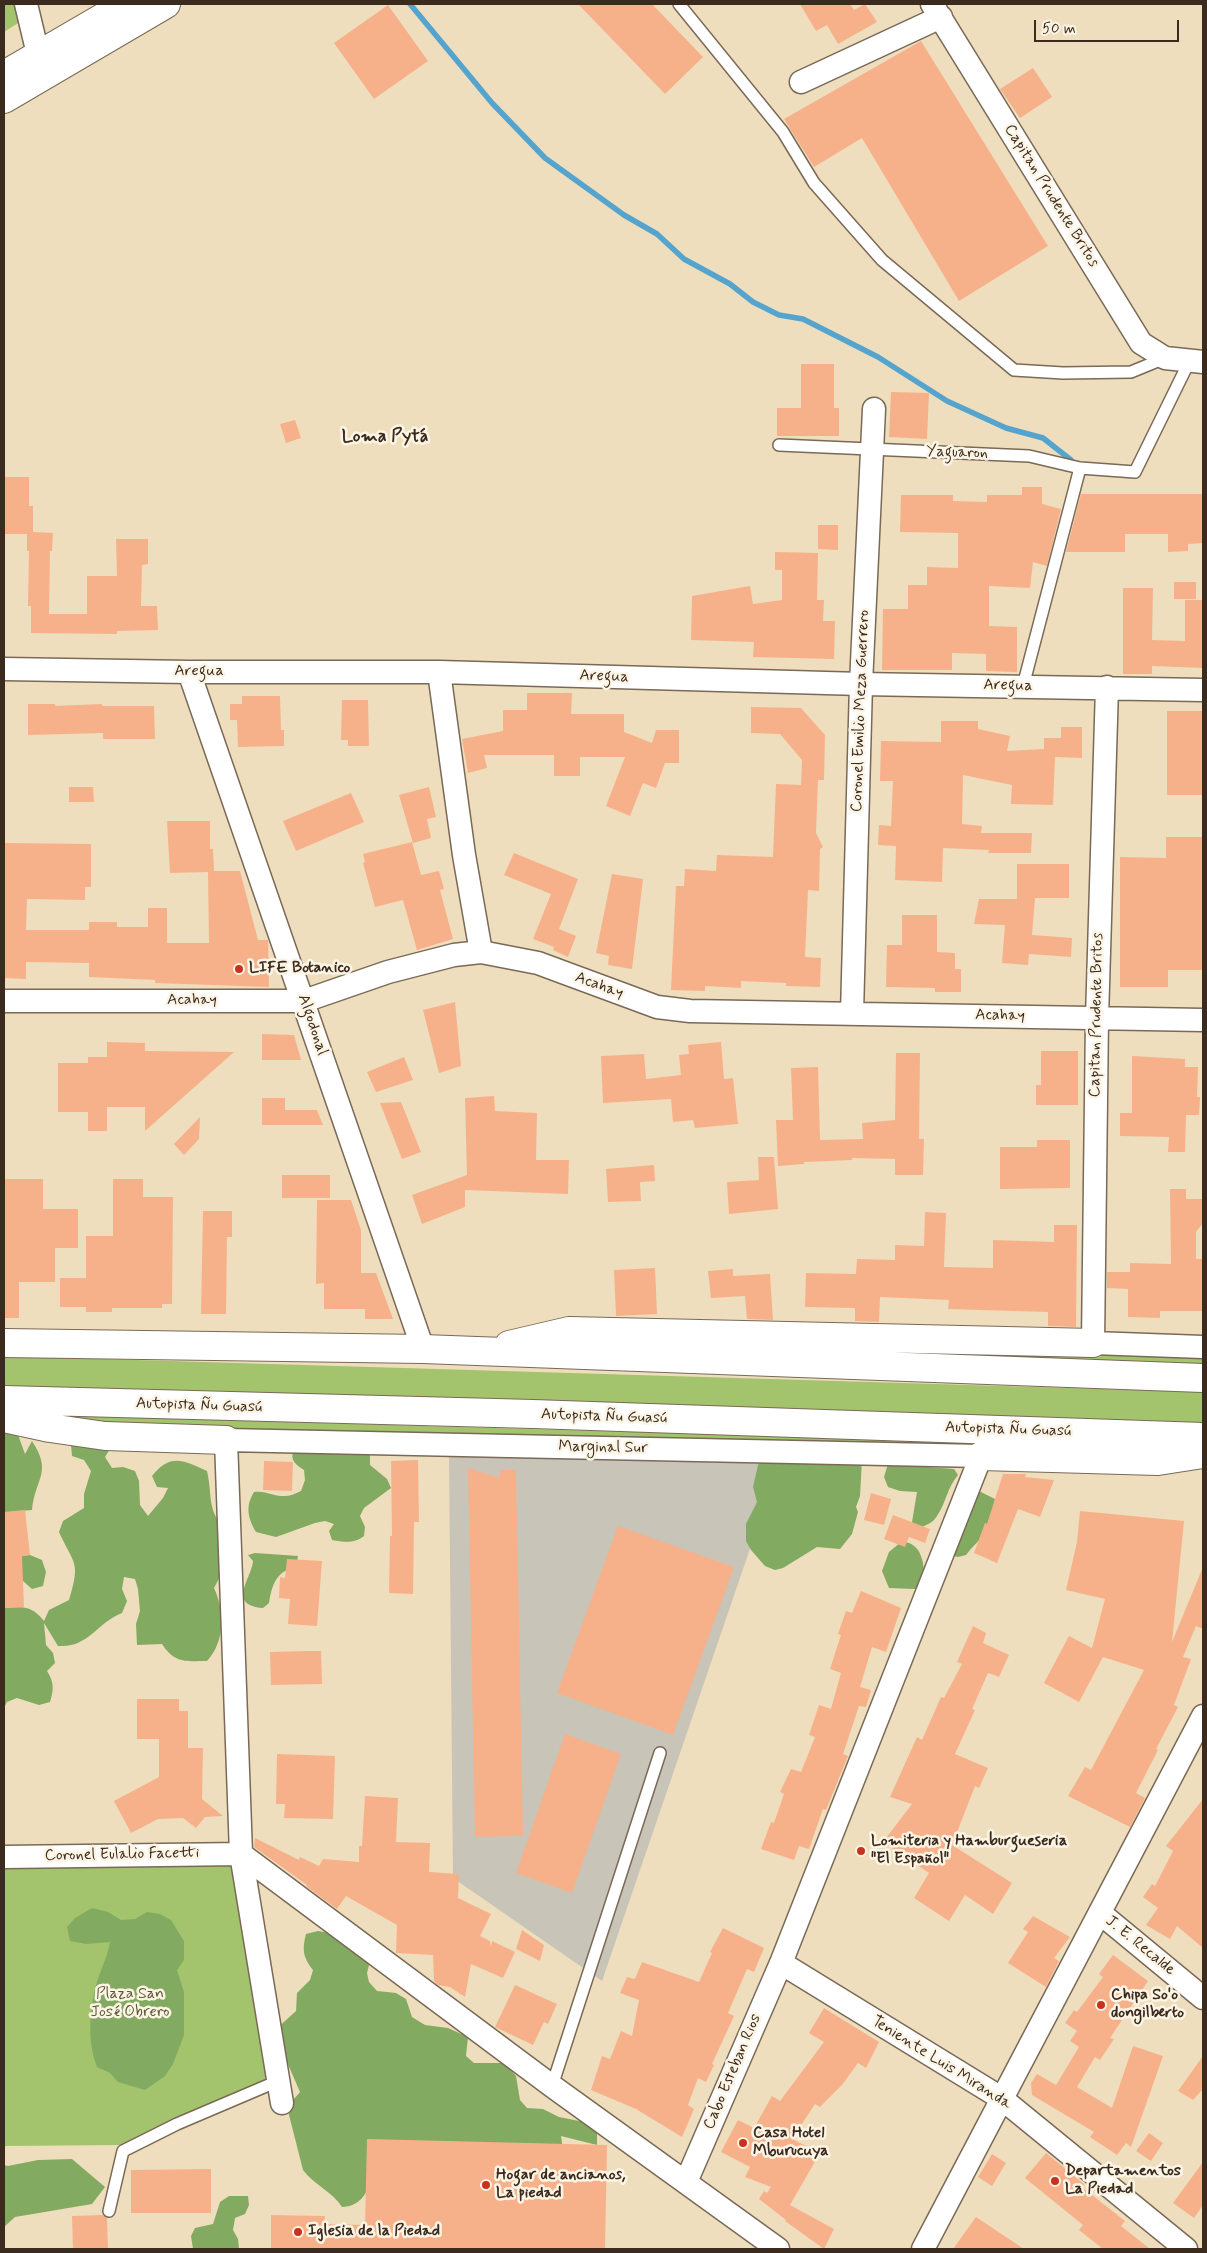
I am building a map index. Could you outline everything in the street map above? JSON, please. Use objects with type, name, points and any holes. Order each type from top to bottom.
[{"type":"highway","points":[[4,76],[38,54],[126,4]]},
{"type":"highway","points":[[4,99],[166,4]]},
{"type":"highway","points":[[482,1353],[569,1331],[1093,1343]]},
{"type":"highway","points":[[4,1343],[423,1349],[482,1353],[1203,1378]]},
{"type":"highway","name":"Autopista Ñu Guasú","points":[[4,1400],[543,1415],[1203,1437]]},
{"type":"highway","points":[[4,1418],[50,1428],[104,1436],[226,1440]]},
{"type":"highway","points":[[980,1456],[1158,1461],[1203,1454]]},
{"type":"street","points":[[26,4],[38,54]]},
{"type":"street","points":[[801,82],[937,11]]},
{"type":"street","name":"Capitan Prudente Britos","points":[[937,11],[1141,342],[1165,358],[1196,362]]},
{"type":"street","name":"Coronel Emilio Meza Guerrero","points":[[852,1013],[861,684],[870,450],[874,409]]},
{"type":"street","name":"Aregua","points":[[4,669],[189,672],[438,672],[861,684],[1203,690]]},
{"type":"street","name":"Algodonal","points":[[189,672],[423,1349]]},
{"type":"street","points":[[438,672],[464,855],[481,952]]},
{"type":"street","name":"Capitan Prudente Britos","points":[[1093,1343],[1097,1018],[1106,687]]},
{"type":"street","name":"Acahay","points":[[4,1001],[304,1001],[388,972],[454,955],[481,952],[538,963],[657,1007],[690,1011],[1203,1020]]},
{"type":"street","points":[[1093,1343],[1203,1347]]},
{"type":"street","points":[[226,1440],[241,1854],[282,2103]]},
{"type":"street","name":"Marginal Sur","points":[[226,1440],[980,1456]]},
{"type":"street","name":"Cabo Esteban Rios","points":[[686,2182],[781,1963],[980,1456]]},
{"type":"street","points":[[923,2249],[1203,1716]]},
{"type":"street","points":[[241,1854],[552,2086],[778,2249]]},
{"type":"street","name":"Coronel Eulalio Facetti","points":[[4,1857],[241,1854]]},
{"type":"street","name":"J. E. Recalde","points":[[1100,1914],[1203,1998]]},
{"type":"street","name":"Teniente Luis Miranda","points":[[781,1963],[1001,2098],[1186,2249]]},
{"type":"lane","points":[[679,4],[783,132],[814,183],[882,260],[1014,370],[1063,373],[1130,372],[1165,358]]},
{"type":"lane","name":"Yaguaron","points":[[779,445],[1029,456],[1080,468],[1135,472],[1196,362]]},
{"type":"lane","points":[[1023,686],[1080,468]]},
{"type":"lane","points":[[552,2086],[660,1753]]},
{"type":"lane","points":[[109,2210],[123,2151],[177,2124],[278,2081]]},
{"type":"shaded area","points":[[449,1456],[779,1464],[602,1981],[453,1878]]},
{"type":"green space","points":[[4,4],[31,4],[34,13],[4,32]]},
{"type":"green space","points":[[562,1343],[1203,1356],[1203,1364],[1121,1365]]},
{"type":"green space","points":[[4,1356],[1203,1392],[1203,1427],[4,1392]]},
{"type":"green space","points":[[39,1415],[1088,1445],[1088,1447],[137,1428]]},
{"type":"green space","points":[[4,1432],[17,1432],[25,1454],[32,1441],[38,1452],[42,1468],[32,1510],[10,1512],[4,1517]]},
{"type":"green space","points":[[113,1444],[105,1457],[112,1468],[123,1467],[135,1471],[139,1481],[140,1505],[148,1516],[163,1498],[168,1488],[157,1487],[152,1476],[165,1464],[171,1461],[184,1462],[207,1471],[213,1510],[220,1524],[227,1532],[226,1565],[214,1588],[218,1597],[221,1616],[220,1636],[217,1645],[207,1661],[193,1661],[176,1658],[162,1644],[137,1645],[136,1624],[140,1611],[138,1589],[135,1579],[124,1577],[122,1589],[127,1601],[122,1613],[113,1617],[85,1639],[69,1646],[58,1646],[44,1623],[46,1645],[53,1653],[55,1663],[47,1671],[53,1686],[50,1702],[39,1705],[17,1698],[7,1702],[4,1708],[4,1608],[26,1608],[35,1612],[44,1621],[49,1610],[69,1600],[73,1587],[75,1578],[74,1564],[59,1532],[63,1521],[84,1508],[84,1494],[91,1471],[84,1460],[72,1456],[71,1445]]},
{"type":"green space","points":[[295,1445],[370,1453],[370,1465],[387,1479],[391,1488],[364,1508],[360,1516],[365,1527],[364,1536],[360,1539],[345,1542],[332,1540],[329,1531],[334,1524],[325,1521],[276,1537],[256,1532],[249,1512],[249,1503],[254,1492],[286,1496],[301,1491],[305,1480],[304,1470],[293,1460]]},
{"type":"green space","points":[[765,1455],[778,1456],[804,1464],[811,1460],[862,1460],[860,1496],[856,1507],[858,1512],[852,1534],[840,1549],[817,1547],[783,1568],[775,1570],[765,1566],[751,1550],[746,1541],[746,1524],[757,1502],[753,1487],[758,1465]]},
{"type":"green space","points":[[888,1464],[954,1469],[958,1475],[951,1485],[940,1511],[932,1522],[920,1528],[912,1522],[917,1492],[900,1491],[888,1487],[884,1477]]},
{"type":"green space","points":[[969,1486],[995,1499],[991,1520],[985,1534],[966,1555],[958,1557],[949,1555],[963,1518],[972,1510]]},
{"type":"green space","points":[[901,1542],[914,1545],[923,1561],[924,1581],[915,1589],[889,1588],[882,1571],[889,1552]]},
{"type":"green space","points":[[255,1553],[298,1556],[296,1567],[279,1575],[272,1590],[269,1603],[263,1608],[252,1606],[246,1602],[243,1596],[253,1561],[248,1555]]},
{"type":"green space","points":[[30,1555],[42,1560],[46,1572],[43,1586],[32,1589],[23,1581],[4,1582],[4,1567],[11,1566],[21,1556]]},
{"type":"green space","name":"Plaza San José Obrero","points":[[236,1858],[268,2083],[121,2145],[4,2146],[4,1860]]},
{"type":"green space","points":[[92,1908],[108,1912],[121,1920],[135,1919],[147,1912],[160,1914],[171,1920],[184,1941],[184,1960],[177,1970],[184,1992],[184,2035],[173,2064],[165,2076],[145,2090],[118,2082],[110,2073],[97,2067],[94,2058],[90,2031],[92,2003],[95,1987],[110,1942],[86,1944],[70,1941],[67,1927],[75,1918]]},
{"type":"green space","points":[[318,1931],[336,1934],[366,1954],[369,1965],[367,1973],[369,1982],[377,1991],[396,1993],[406,1999],[412,2017],[425,2025],[448,2028],[468,2037],[466,2056],[474,2063],[504,2063],[516,2076],[520,2100],[527,2108],[543,2109],[559,2117],[589,2123],[597,2127],[597,2145],[561,2136],[564,2157],[372,2179],[362,2199],[342,2207],[334,2197],[312,2180],[303,2170],[287,2107],[300,2092],[287,2062],[279,2053],[274,2031],[296,2011],[297,1993],[310,1980],[313,1970],[304,1953],[305,1940],[306,1934]]},
{"type":"green space","points":[[72,2159],[105,2187],[92,2204],[15,2217],[4,2227],[4,2165],[8,2166],[38,2160]]},
{"type":"green space","points":[[229,2196],[248,2196],[249,2205],[245,2214],[235,2218],[233,2230],[238,2239],[239,2249],[193,2249],[191,2236],[195,2228],[213,2224],[220,2202]]},
{"type":"building","points":[[578,4],[652,4],[703,57],[665,94]]},
{"type":"building","points":[[800,4],[850,4],[854,10],[865,4],[877,22],[838,44],[827,25],[816,31]]},
{"type":"building","points":[[388,5],[428,61],[374,99],[334,43]]},
{"type":"building","points":[[921,41],[1048,246],[959,301],[862,138],[814,167],[784,119]]},
{"type":"building","points":[[1033,68],[1052,97],[1020,118],[1000,89]]},
{"type":"building","points":[[801,364],[834,364],[834,408],[839,408],[839,436],[777,436],[777,408],[801,408]]},
{"type":"building","points":[[891,392],[929,393],[927,439],[889,437]]},
{"type":"building","points":[[295,420],[301,438],[286,443],[280,424]]},
{"type":"building","points":[[4,477],[29,477],[29,506],[33,506],[33,532],[53,533],[52,551],[50,551],[49,614],[87,614],[87,576],[117,576],[116,539],[148,539],[148,564],[142,565],[141,606],[157,606],[158,630],[117,631],[117,634],[31,633],[31,606],[28,606],[29,551],[27,551],[27,534],[4,534]]},
{"type":"building","points":[[1022,487],[1042,487],[1042,504],[1061,509],[1047,566],[1033,562],[1030,588],[989,586],[989,626],[1017,627],[1017,672],[986,671],[986,654],[952,653],[952,670],[882,670],[883,609],[908,609],[908,585],[927,585],[927,567],[958,568],[958,533],[900,532],[901,495],[953,495],[953,501],[987,502],[987,495],[1022,495]]},
{"type":"building","points":[[1081,494],[1203,494],[1203,543],[1188,544],[1188,551],[1168,552],[1168,534],[1125,534],[1125,552],[1066,552]]},
{"type":"building","points":[[818,525],[838,525],[838,550],[818,549]]},
{"type":"building","points":[[775,552],[818,553],[817,600],[824,600],[823,621],[835,621],[834,659],[753,657],[754,642],[691,640],[692,596],[750,586],[753,604],[782,600],[782,570],[775,570]]},
{"type":"building","points":[[1174,582],[1196,582],[1196,599],[1174,599]]},
{"type":"building","points":[[1123,588],[1153,588],[1152,640],[1185,641],[1185,600],[1203,600],[1203,668],[1152,666],[1152,674],[1123,674]]},
{"type":"building","points":[[527,693],[572,693],[571,714],[624,714],[624,732],[652,743],[656,730],[679,730],[679,763],[665,763],[656,788],[643,783],[630,816],[606,806],[625,757],[580,757],[580,776],[554,776],[554,755],[484,755],[487,768],[468,773],[462,739],[503,731],[503,710],[527,710]]},
{"type":"building","points":[[242,696],[280,696],[281,730],[284,730],[284,746],[238,747],[237,720],[230,720],[230,704],[242,704]]},
{"type":"building","points":[[342,700],[368,700],[369,746],[348,746],[348,740],[341,740]]},
{"type":"building","points":[[28,704],[55,704],[55,706],[102,704],[102,706],[154,706],[155,739],[103,739],[103,733],[28,735]]},
{"type":"building","points":[[751,707],[801,708],[825,735],[824,780],[818,780],[816,833],[823,847],[820,849],[819,891],[808,890],[805,957],[821,958],[820,987],[786,986],[786,983],[741,981],[741,988],[705,986],[705,991],[671,990],[676,886],[684,886],[685,869],[716,871],[717,855],[773,857],[776,784],[801,785],[802,760],[780,734],[751,733]]},
{"type":"building","points":[[1167,711],[1203,711],[1203,795],[1167,795]]},
{"type":"building","points":[[941,721],[978,721],[978,729],[1010,736],[1007,751],[1044,749],[1044,738],[1061,738],[1061,727],[1082,727],[1082,758],[1055,757],[1053,805],[1011,804],[1012,785],[963,775],[962,824],[982,826],[981,833],[1032,833],[1031,853],[988,853],[989,850],[943,848],[942,882],[895,880],[896,846],[878,845],[879,825],[891,826],[893,781],[880,781],[881,741],[941,742]]},
{"type":"building","points":[[69,787],[93,787],[94,802],[69,802]]},
{"type":"building","points":[[429,787],[436,817],[427,819],[431,838],[413,843],[399,795]]},
{"type":"building","points":[[351,793],[364,822],[296,851],[283,821]]},
{"type":"building","points":[[167,821],[210,821],[210,849],[213,849],[214,871],[240,871],[258,940],[268,940],[269,987],[155,983],[155,980],[89,977],[89,963],[26,962],[26,979],[4,978],[4,843],[91,844],[91,887],[85,887],[85,900],[27,899],[26,930],[89,930],[89,922],[117,922],[117,927],[148,927],[148,908],[167,908],[167,943],[209,943],[208,872],[170,873]]},
{"type":"building","points":[[1166,837],[1203,837],[1203,970],[1168,970],[1168,987],[1120,987],[1120,857],[1166,858]]},
{"type":"building","points":[[412,842],[421,875],[439,871],[444,889],[440,890],[453,939],[417,950],[403,900],[375,907],[363,863],[365,862],[363,854]]},
{"type":"building","points":[[514,853],[578,879],[559,929],[576,936],[568,957],[553,950],[554,947],[533,939],[551,894],[504,875]]},
{"type":"building","points":[[1017,864],[1069,864],[1069,898],[1035,898],[1032,935],[1072,938],[1071,957],[1029,954],[1028,965],[1002,963],[1005,925],[974,924],[979,899],[1017,899]]},
{"type":"building","points":[[612,874],[643,879],[632,969],[608,965],[609,956],[596,953]]},
{"type":"building","points":[[902,915],[937,915],[937,952],[955,953],[955,969],[961,969],[961,992],[935,992],[935,988],[886,987],[887,945],[902,945]]},
{"type":"building","points":[[455,1002],[461,1066],[439,1073],[423,1010]]},
{"type":"building","points":[[262,1034],[294,1035],[301,1060],[262,1060]]},
{"type":"building","points":[[107,1042],[145,1043],[145,1051],[234,1052],[145,1131],[145,1107],[107,1107],[107,1131],[88,1131],[88,1112],[58,1112],[58,1063],[88,1063],[88,1057],[107,1057]]},
{"type":"building","points":[[721,1042],[724,1079],[733,1078],[738,1124],[695,1128],[693,1120],[673,1122],[671,1099],[603,1103],[601,1056],[644,1054],[646,1079],[681,1075],[679,1055],[689,1054],[688,1045]]},
{"type":"building","points":[[1041,1051],[1078,1051],[1078,1105],[1036,1105],[1036,1085],[1041,1085]]},
{"type":"building","points":[[896,1053],[920,1053],[919,1139],[924,1139],[923,1175],[895,1175],[895,1159],[852,1158],[852,1160],[804,1162],[804,1164],[778,1166],[776,1120],[793,1120],[791,1068],[818,1067],[820,1140],[863,1139],[862,1123],[895,1120]]},
{"type":"building","points":[[1132,1056],[1185,1059],[1185,1067],[1198,1067],[1197,1097],[1200,1097],[1199,1115],[1186,1115],[1185,1152],[1168,1152],[1169,1137],[1120,1136],[1120,1113],[1132,1113]]},
{"type":"building","points":[[404,1057],[413,1080],[376,1092],[367,1072]]},
{"type":"building","points":[[494,1096],[495,1111],[537,1113],[536,1160],[569,1160],[568,1194],[465,1190],[465,1207],[422,1224],[412,1195],[467,1175],[465,1098]]},
{"type":"building","points":[[262,1098],[285,1098],[285,1110],[317,1110],[323,1125],[262,1125]]},
{"type":"building","points":[[401,1102],[421,1152],[402,1159],[380,1103]]},
{"type":"building","points":[[200,1117],[199,1139],[184,1155],[174,1144]]},
{"type":"building","points":[[1037,1140],[1070,1140],[1070,1188],[1000,1189],[1000,1147],[1037,1147]]},
{"type":"building","points":[[758,1157],[774,1157],[778,1209],[729,1214],[727,1182],[759,1180]]},
{"type":"building","points":[[654,1165],[655,1181],[640,1182],[641,1201],[608,1202],[606,1169]]},
{"type":"building","points":[[282,1175],[330,1175],[330,1198],[282,1198]]},
{"type":"building","points":[[4,1179],[43,1179],[43,1209],[78,1209],[78,1248],[55,1248],[55,1282],[19,1282],[19,1318],[4,1318]]},
{"type":"building","points":[[113,1179],[143,1179],[143,1197],[173,1197],[172,1304],[162,1304],[162,1308],[112,1308],[112,1312],[86,1312],[86,1307],[60,1307],[60,1278],[86,1278],[86,1236],[113,1236]]},
{"type":"building","points":[[1170,1189],[1186,1189],[1186,1199],[1203,1199],[1203,1223],[1196,1232],[1196,1259],[1203,1259],[1203,1311],[1160,1311],[1160,1318],[1128,1317],[1128,1289],[1107,1288],[1107,1272],[1130,1272],[1130,1263],[1171,1264]]},
{"type":"building","points":[[317,1200],[351,1200],[361,1230],[361,1273],[376,1273],[393,1319],[365,1319],[365,1309],[324,1309],[324,1283],[316,1284]]},
{"type":"building","points":[[203,1211],[232,1211],[232,1237],[227,1237],[226,1314],[201,1314]]},
{"type":"building","points":[[925,1212],[946,1213],[944,1267],[993,1268],[993,1240],[1054,1242],[1054,1225],[1077,1225],[1076,1327],[1048,1326],[1048,1312],[948,1309],[949,1300],[880,1297],[879,1322],[855,1321],[855,1308],[805,1307],[806,1273],[856,1274],[857,1259],[895,1260],[895,1245],[924,1246]]},
{"type":"building","points":[[655,1268],[657,1314],[616,1316],[614,1270]]},
{"type":"building","points":[[733,1269],[733,1276],[770,1274],[773,1320],[747,1319],[745,1296],[711,1298],[708,1271]]},
{"type":"building","points":[[418,1460],[419,1522],[414,1522],[413,1594],[389,1593],[390,1536],[392,1536],[391,1461]]},
{"type":"building","points":[[264,1461],[293,1462],[292,1491],[263,1490]]},
{"type":"building","points":[[468,1468],[500,1478],[500,1470],[516,1470],[523,1836],[475,1837]]},
{"type":"building","points":[[1003,1474],[1026,1474],[1025,1477],[1054,1480],[1040,1517],[1018,1509],[997,1563],[974,1553],[985,1523],[987,1524]]},
{"type":"building","points":[[871,1493],[891,1499],[884,1525],[864,1520]]},
{"type":"building","points":[[25,1510],[30,1555],[22,1556],[24,1607],[4,1608],[4,1512]]},
{"type":"building","points":[[1080,1511],[1184,1521],[1172,1642],[1203,1567],[1203,1629],[1196,1626],[1183,1657],[1191,1659],[1174,1705],[1178,1707],[1136,1793],[1145,1798],[1130,1827],[1068,1796],[1085,1767],[1091,1770],[1144,1670],[1103,1657],[1079,1702],[1044,1683],[1069,1636],[1092,1648],[1105,1599],[1066,1590],[1077,1542]]},
{"type":"building","points":[[893,1515],[930,1529],[925,1543],[909,1537],[905,1547],[884,1539]]},
{"type":"building","points":[[618,1526],[734,1567],[673,1735],[557,1693]]},
{"type":"building","points":[[287,1559],[322,1561],[317,1626],[288,1624],[290,1599],[279,1598],[280,1577],[285,1578]]},
{"type":"building","points":[[861,1591],[901,1608],[886,1652],[872,1647],[860,1687],[871,1690],[866,1707],[859,1706],[843,1754],[848,1756],[826,1810],[823,1809],[809,1849],[799,1846],[794,1860],[761,1849],[771,1822],[774,1823],[784,1794],[780,1792],[791,1769],[801,1772],[815,1737],[809,1735],[819,1705],[831,1709],[841,1673],[830,1669],[841,1635],[838,1634],[846,1611],[852,1613]]},
{"type":"building","points":[[973,1626],[986,1633],[983,1643],[1009,1655],[999,1677],[988,1673],[972,1709],[975,1710],[955,1754],[988,1768],[979,1788],[975,1786],[952,1845],[1012,1883],[993,1914],[965,1895],[949,1921],[914,1898],[929,1873],[883,1842],[912,1804],[890,1797],[917,1737],[922,1740],[941,1697],[944,1698],[962,1664],[957,1662]]},
{"type":"building","points":[[321,1651],[322,1684],[271,1685],[270,1652]]},
{"type":"building","points":[[137,1699],[179,1699],[179,1711],[188,1711],[188,1748],[203,1748],[202,1799],[223,1816],[205,1817],[196,1828],[183,1818],[158,1819],[131,1833],[114,1801],[159,1777],[159,1739],[137,1739]]},
{"type":"building","points":[[565,1734],[621,1754],[572,1893],[516,1873]]},
{"type":"building","points":[[277,1754],[335,1756],[333,1819],[284,1818],[285,1804],[276,1804]]},
{"type":"building","points":[[365,1796],[398,1798],[396,1842],[430,1843],[429,1872],[459,1874],[458,1898],[491,1914],[480,1936],[490,1941],[491,1947],[492,1941],[515,1952],[503,1978],[471,1964],[465,1997],[450,1987],[438,1985],[434,1981],[433,1955],[396,1953],[397,1925],[346,1896],[337,1909],[254,1847],[255,1838],[299,1860],[300,1857],[319,1866],[323,1859],[359,1862],[359,1846],[362,1846]]},
{"type":"building","points":[[1203,1799],[1203,1948],[1177,1926],[1170,1939],[1146,1925],[1158,1908],[1143,1897],[1152,1884],[1155,1886],[1173,1851],[1166,1846]]},
{"type":"building","points":[[1033,1916],[1070,1937],[1054,1958],[1059,1961],[1046,1987],[1008,1963],[1028,1932],[1023,1929]]},
{"type":"building","points":[[723,1928],[764,1948],[754,1972],[747,1969],[728,2013],[734,2016],[712,2064],[714,2065],[706,2082],[698,2078],[688,2105],[694,2109],[682,2137],[636,2109],[591,2090],[602,2056],[610,2059],[621,2031],[632,2036],[639,2000],[620,1993],[627,1977],[635,1979],[642,1962],[699,1982],[712,1953],[710,1952]]},
{"type":"building","points":[[522,1930],[544,1945],[540,1961],[516,1949]]},
{"type":"building","points":[[1113,1955],[1148,1981],[1110,2038],[1114,2039],[1100,2060],[1095,2057],[1077,2087],[1112,2108],[1133,2046],[1163,2056],[1131,2147],[1126,2143],[1117,2155],[1090,2137],[1094,2132],[1032,2095],[1031,2083],[1037,2074],[1056,2085],[1079,2047],[1070,2041],[1077,2031],[1065,2023],[1074,2010],[1077,2012],[1103,1977],[1099,1974]]},
{"type":"building","points":[[515,1985],[557,2004],[548,2024],[544,2022],[533,2045],[495,2027]]},
{"type":"building","points":[[824,2008],[879,2042],[866,2068],[858,2063],[842,2085],[820,2107],[815,2104],[792,2139],[820,2153],[790,2205],[834,2229],[824,2249],[785,2221],[759,2199],[764,2191],[767,2193],[771,2187],[745,2177],[750,2167],[721,2152],[738,2120],[754,2128],[772,2096],[780,2101],[824,2042],[809,2033]]},
{"type":"building","points":[[1203,2056],[1203,2089],[1193,2100],[1178,2091]]},
{"type":"building","points":[[1149,2133],[1163,2143],[1151,2161],[1136,2151]]},
{"type":"building","name":"Hogar de ancianos, La piedad","points":[[367,2139],[607,2145],[605,2249],[271,2249],[271,2215],[325,2216],[324,2224],[365,2225]]},
{"type":"building","points":[[1046,2153],[1084,2184],[1082,2187],[1125,2221],[1121,2226],[1150,2249],[1103,2249],[1079,2230],[1083,2225],[1025,2178]]},
{"type":"building","points":[[992,2154],[1006,2163],[992,2186],[978,2177]]},
{"type":"building","points":[[1203,2162],[1203,2205],[1194,2218],[1173,2203]]},
{"type":"building","points":[[211,2169],[211,2213],[131,2213],[131,2170]]},
{"type":"building","points":[[103,2215],[107,2218],[108,2249],[73,2249],[72,2216]]},
{"type":"building","points":[[976,2217],[1024,2249],[953,2249]]},
{"type":"waterway","points":[[410,4],[492,103],[545,158],[624,215],[657,234],[684,259],[730,284],[753,302],[779,315],[803,319],[878,357],[947,401],[1006,428],[1043,438],[1071,460]]},
{"type":"place","name":"LIFE Botanico","points":[[239,969]]},
{"type":"place","name":"Lomiteria y Hamburgueseria \"El Español\"","points":[[861,1851]]},
{"type":"place","name":"Chipa So'o dongilberto","points":[[1101,2005]]},
{"type":"place","name":"Casa Hotel Mburucuya","points":[[743,2143]]},
{"type":"place","name":"Departamentos La Piedad","points":[[1055,2181]]},
{"type":"place","name":"Hogar de ancianos, La piedad","points":[[486,2185]]},
{"type":"place","name":"Iglesia de la Piedad","points":[[298,2232]]},
{"type":"district","name":"Loma Pytá","points":[[385,437]]}]
